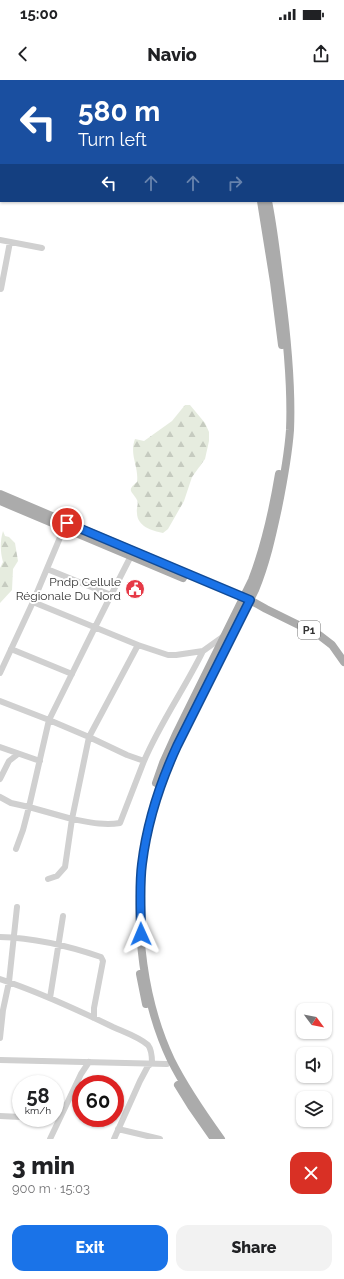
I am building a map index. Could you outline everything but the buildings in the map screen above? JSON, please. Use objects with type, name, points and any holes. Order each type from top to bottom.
[{"type":"main road","points":[[221,1139],[193,1100],[181,1080],[166,1048],[156,1020],[149,994],[144,964],[141,934],[140,896],[142,864],[157,797],[168,765],[246,602],[248,590],[260,560],[270,522],[279,475],[284,431],[285,372],[274,282],[261,202]]},
{"type":"main road","points":[[214,1139],[190,1106],[167,1064],[150,1020],[140,975],[136,929],[137,864],[152,796],[163,763],[177,732],[227,634],[260,577],[272,540],[285,473],[290,431],[290,384],[286,331],[274,234],[268,202]]},
{"type":"main road","points":[[0,494],[235,594],[246,602]]},
{"type":"main road","points":[[0,501],[246,602]]},
{"type":"main road","points":[[235,594],[248,590]]},
{"type":"main road","name":"P1","points":[[246,602],[254,608],[266,609],[319,635],[332,645],[344,662]]},
{"type":"street","points":[[0,240],[42,248]]},
{"type":"street","points":[[1,289],[10,242]]},
{"type":"street","points":[[0,673],[33,602],[64,528]]},
{"type":"street","points":[[16,849],[30,808],[49,720],[131,556]]},
{"type":"street","points":[[46,569],[111,595]]},
{"type":"street","points":[[33,602],[96,627],[138,646],[168,655],[203,651]]},
{"type":"street","points":[[0,797],[12,803],[72,819],[100,824],[120,823],[152,743],[203,651],[227,634]]},
{"type":"street","points":[[48,878],[57,876],[65,867],[72,819],[89,737],[138,646]]},
{"type":"street","points":[[11,649],[72,674]]},
{"type":"street","points":[[0,700],[144,761]]},
{"type":"street","points":[[0,747],[40,761]]},
{"type":"street","points":[[0,779],[9,761],[18,754]]},
{"type":"street","points":[[0,1038],[2,1010],[9,982],[17,906]]},
{"type":"street","points":[[50,998],[63,916]]},
{"type":"street","points":[[0,937],[14,937],[58,944],[101,957],[103,961],[94,1008],[94,1018]]},
{"type":"street","points":[[0,980],[50,998],[129,1034],[147,1045],[151,1052],[152,1063]]},
{"type":"street","points":[[83,1013],[94,1008]]},
{"type":"street","points":[[0,1060],[167,1064]]},
{"type":"street","points":[[64,1106],[89,1062]]},
{"type":"street","points":[[114,1139],[140,1081],[148,1066],[152,1063]]},
{"type":"street","points":[[0,1116],[12,1117]]},
{"type":"street","points":[[50,1139],[54,1127]]},
{"type":"street","points":[[118,1129],[160,1139]]},
{"type":"green space","points":[[185,405],[190,405],[205,423],[209,432],[209,441],[205,459],[192,477],[184,501],[168,529],[163,533],[154,531],[142,525],[138,518],[138,502],[131,491],[132,487],[137,482],[133,445],[135,439],[144,441],[172,421]]},
{"type":"green space","points":[[3,531],[5,536],[9,537],[15,543],[18,561],[13,569],[12,590],[0,603],[0,568],[3,562],[1,542]]},
{"type":"place","name":"Pndp Cellule Régionale Du Nord","points":[[135,589]]},
{"type":"route","points":[[67,523],[250,600],[168,765],[157,797],[142,864],[140,896],[141,934]]}]
